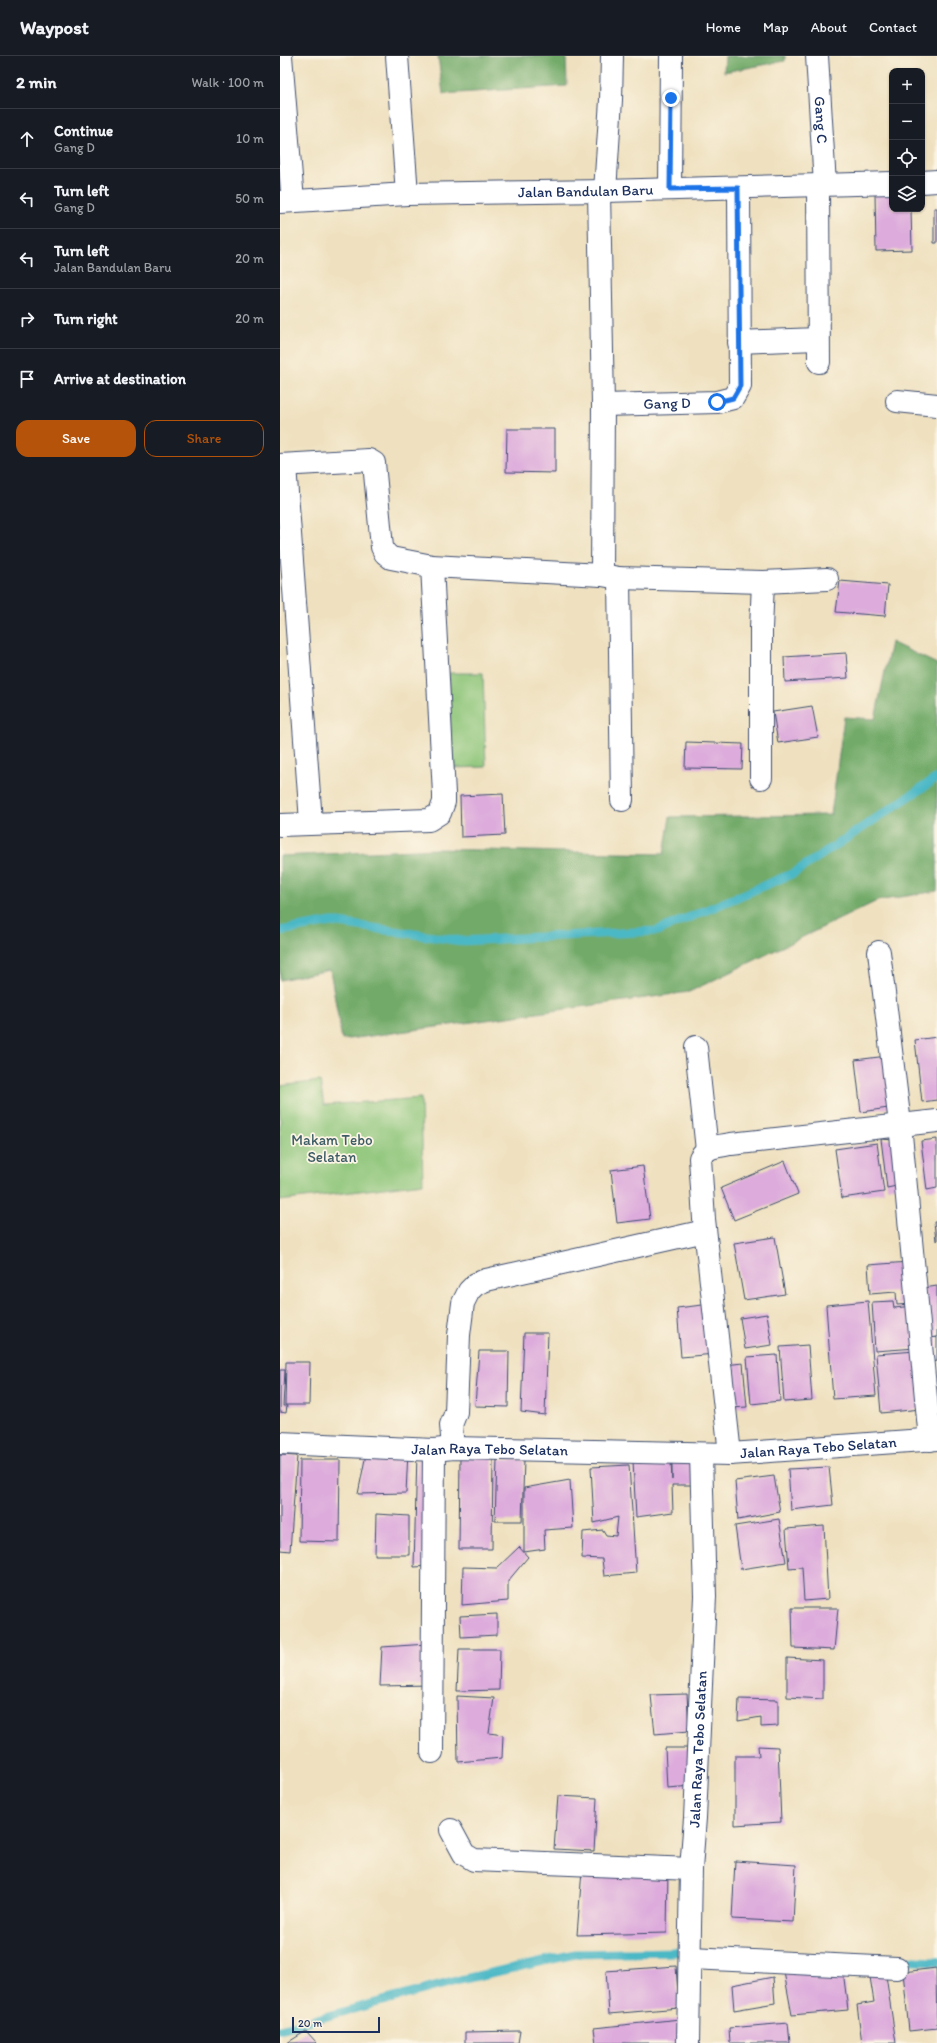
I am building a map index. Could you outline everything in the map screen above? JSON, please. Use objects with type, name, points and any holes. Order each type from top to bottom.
[{"type":"street","points":[[281,56],[286,202]]},
{"type":"street","points":[[397,56],[407,194]]},
{"type":"street","points":[[612,56],[602,191],[603,405],[622,800]]},
{"type":"street","points":[[670,189],[671,56]]},
{"type":"street","name":"Gang C","points":[[817,56],[822,185],[818,339],[819,362]]},
{"type":"street","points":[[925,182],[937,181]]},
{"type":"street","name":"Jalan Bandulan Baru","points":[[286,202],[407,194],[738,188],[889,182]]},
{"type":"street","name":"Gang D","points":[[603,405],[717,402],[733,398],[740,386],[738,188]]},
{"type":"street","points":[[739,342],[818,339]]},
{"type":"street","points":[[896,401],[937,405]]},
{"type":"street","points":[[312,822],[283,465],[368,460],[374,463],[382,547],[385,553],[399,560],[432,566],[611,576],[763,582],[827,579]]},
{"type":"street","points":[[280,824],[429,820],[440,813],[443,808],[444,794],[432,566]]},
{"type":"street","points":[[761,778],[763,582]]},
{"type":"street","points":[[879,952],[900,1124],[934,1440]]},
{"type":"street","points":[[696,1047],[707,1150]]},
{"type":"street","points":[[730,1454],[705,1231],[700,1158],[707,1150],[731,1144],[937,1121]]},
{"type":"street","points":[[432,1752],[444,1449],[456,1412],[460,1327],[463,1304],[469,1291],[476,1284],[486,1280],[705,1231]]},
{"type":"street","name":"Jalan Raya Tebo Selatan","points":[[280,1443],[444,1449],[730,1454],[934,1440]]},
{"type":"street","name":"Jalan Raya Tebo Selatan","points":[[688,2043],[691,1869],[696,1810],[705,1596],[700,1454]]},
{"type":"street","points":[[451,1830],[464,1854],[474,1860],[691,1869]]},
{"type":"street","points":[[690,1958],[896,1968]]},
{"type":"green space","points":[[438,56],[566,56],[567,86],[443,94]]},
{"type":"green space","points":[[725,56],[785,56],[785,61],[724,72]]},
{"type":"green space","points":[[891,642],[937,664],[937,891],[877,901],[689,992],[342,1040],[330,970],[280,980],[280,856],[436,849],[664,854],[670,817],[831,815],[844,717],[875,719]]},
{"type":"green space","points":[[449,673],[483,673],[486,767],[452,768]]},
{"type":"green space","name":"Makam Tebo Selatan","points":[[320,1081],[324,1105],[421,1098],[423,1183],[280,1201],[280,1086]]},
{"type":"building","points":[[875,193],[889,193],[889,212],[911,212],[912,250],[876,251]]},
{"type":"building","points":[[934,208],[937,208],[937,243],[934,243]]},
{"type":"building","points":[[507,429],[555,429],[555,473],[506,472]]},
{"type":"building","points":[[840,581],[888,585],[885,616],[836,612]]},
{"type":"building","points":[[846,653],[848,678],[785,682],[784,657]]},
{"type":"building","points":[[812,706],[818,737],[778,743],[773,712]]},
{"type":"building","points":[[686,742],[743,744],[742,769],[685,768]]},
{"type":"building","points":[[503,794],[505,835],[461,837],[460,796]]},
{"type":"building","points":[[937,1037],[937,1100],[922,1102],[915,1040]]},
{"type":"building","points":[[887,1056],[895,1107],[861,1112],[855,1060]]},
{"type":"building","points":[[881,1139],[894,1140],[901,1185],[887,1188]]},
{"type":"building","points":[[937,1139],[937,1188],[927,1190],[921,1141]]},
{"type":"building","points":[[877,1143],[884,1192],[842,1198],[835,1149]]},
{"type":"building","points":[[785,1161],[798,1194],[734,1220],[721,1188]]},
{"type":"building","points":[[643,1166],[650,1219],[617,1223],[611,1170]]},
{"type":"building","points":[[934,1222],[937,1222],[937,1241],[936,1241]]},
{"type":"building","points":[[775,1237],[785,1294],[744,1300],[734,1243]]},
{"type":"building","points":[[909,1262],[912,1304],[897,1305],[896,1292],[870,1294],[868,1265]]},
{"type":"building","points":[[937,1286],[937,1337],[930,1338],[924,1288]]},
{"type":"building","points":[[868,1301],[876,1396],[833,1399],[826,1305]]},
{"type":"building","points":[[893,1301],[894,1308],[913,1306],[916,1348],[875,1351],[872,1302]]},
{"type":"building","points":[[711,1304],[715,1354],[681,1357],[677,1308]]},
{"type":"building","points":[[767,1314],[772,1345],[745,1349],[740,1318]]},
{"type":"building","points":[[524,1333],[548,1333],[545,1415],[521,1412]]},
{"type":"building","points":[[937,1337],[937,1361],[932,1362],[929,1338]]},
{"type":"building","points":[[808,1345],[812,1400],[784,1402],[780,1347]]},
{"type":"building","points":[[479,1351],[509,1351],[508,1407],[475,1406]]},
{"type":"building","points":[[916,1351],[921,1409],[881,1413],[876,1354]]},
{"type":"building","points":[[777,1355],[780,1401],[751,1404],[747,1357]]},
{"type":"building","points":[[286,1362],[310,1362],[309,1405],[285,1405]]},
{"type":"building","points":[[743,1363],[747,1407],[730,1408],[725,1365]]},
{"type":"building","points":[[280,1370],[285,1370],[283,1406],[287,1406],[286,1413],[280,1412]]},
{"type":"building","points":[[367,1449],[408,1451],[406,1493],[358,1494]]},
{"type":"building","points":[[417,1453],[432,1453],[431,1566],[414,1567]]},
{"type":"building","points":[[280,1455],[297,1456],[290,1551],[280,1550]]},
{"type":"building","points":[[460,1457],[493,1457],[492,1549],[459,1549]]},
{"type":"building","points":[[672,1458],[699,1458],[700,1485],[672,1485],[673,1512],[636,1517],[633,1461],[671,1462],[672,1480]]},
{"type":"building","points":[[300,1460],[340,1460],[339,1542],[299,1541]]},
{"type":"building","points":[[497,1460],[524,1460],[522,1521],[495,1521]]},
{"type":"building","points":[[629,1465],[636,1573],[604,1576],[602,1559],[582,1558],[583,1532],[603,1530],[606,1535],[616,1536],[618,1517],[594,1523],[591,1467]]},
{"type":"building","points":[[829,1467],[833,1505],[791,1510],[788,1469]]},
{"type":"building","points":[[774,1476],[780,1512],[738,1520],[735,1481]]},
{"type":"building","points":[[570,1480],[573,1528],[544,1530],[545,1549],[524,1552],[524,1488]]},
{"type":"building","points":[[376,1514],[409,1516],[409,1555],[375,1555]]},
{"type":"building","points":[[779,1519],[786,1562],[741,1569],[735,1526]]},
{"type":"building","points":[[824,1526],[828,1599],[804,1601],[802,1567],[789,1568],[786,1529]]},
{"type":"building","points":[[519,1547],[528,1557],[508,1581],[508,1601],[462,1605],[463,1567],[497,1568]]},
{"type":"building","points":[[792,1608],[838,1608],[834,1650],[793,1648]]},
{"type":"building","points":[[497,1614],[497,1635],[461,1637],[460,1616]]},
{"type":"building","points":[[428,1644],[431,1685],[380,1686],[382,1647]]},
{"type":"building","points":[[459,1649],[500,1649],[499,1690],[457,1691]]},
{"type":"building","points":[[787,1658],[823,1660],[823,1699],[787,1697]]},
{"type":"building","points":[[687,1694],[689,1731],[655,1734],[651,1695]]},
{"type":"building","points":[[457,1696],[494,1698],[489,1733],[503,1735],[502,1758],[458,1762]]},
{"type":"building","points":[[739,1699],[778,1700],[778,1726],[761,1727],[761,1717],[738,1721]]},
{"type":"building","points":[[758,1746],[778,1747],[781,1822],[735,1825],[735,1756],[759,1756]]},
{"type":"building","points":[[665,1748],[693,1748],[693,1786],[667,1788]]},
{"type":"building","points":[[558,1796],[597,1798],[594,1851],[554,1849]]},
{"type":"building","points":[[735,1861],[796,1865],[793,1922],[732,1919]]},
{"type":"building","points":[[582,1870],[668,1870],[667,1933],[577,1935]]},
{"type":"building","points":[[676,1966],[679,2008],[609,2014],[606,1971]]},
{"type":"building","points":[[936,1968],[937,2028],[909,2031],[903,1972]]},
{"type":"building","points":[[885,1969],[896,2043],[862,2043],[857,2005],[874,2002],[869,1971]]},
{"type":"building","points":[[843,1971],[848,2010],[792,2015],[784,1972]]},
{"type":"building","points":[[773,1977],[775,2003],[734,2010],[732,1985]]},
{"type":"building","points":[[680,2019],[681,2043],[596,2043],[594,2028]]},
{"type":"building","points":[[788,2023],[790,2043],[730,2043],[729,2028]]},
{"type":"building","points":[[306,2031],[317,2043],[287,2043]]},
{"type":"building","points":[[520,2031],[518,2043],[465,2043],[465,2032]]},
{"type":"waterway","points":[[280,931],[332,922],[461,941],[657,931],[794,873],[937,778]]},
{"type":"waterway","points":[[280,2029],[460,1980],[575,1954],[676,1952]]},
{"type":"waterway","points":[[894,1960],[937,1962]]},
{"type":"route","points":[[671,98],[670,189],[738,188],[740,386],[733,398],[717,402]]}]
